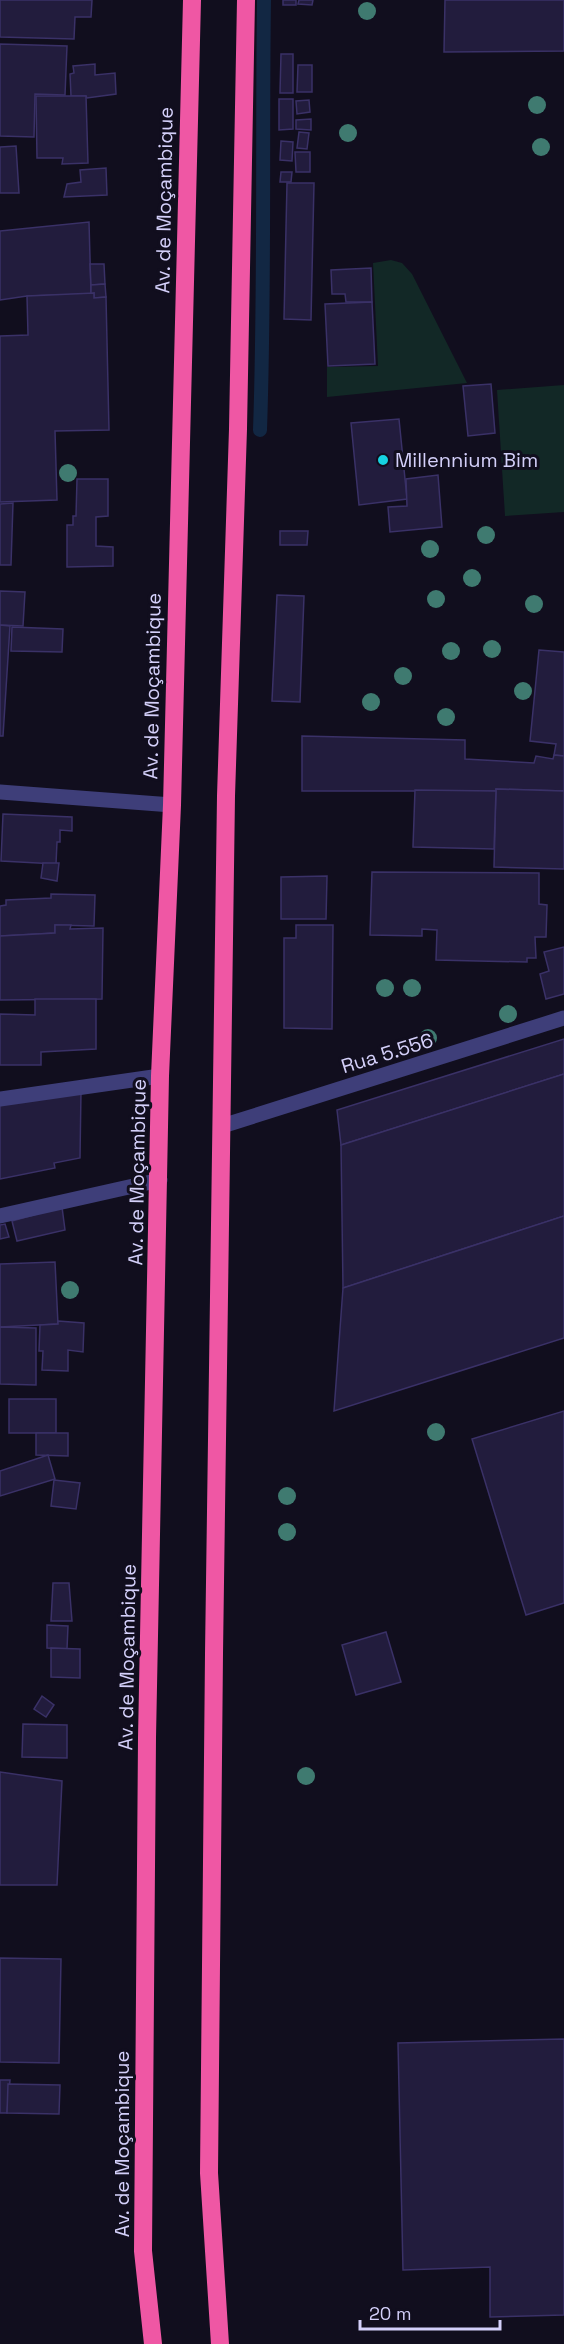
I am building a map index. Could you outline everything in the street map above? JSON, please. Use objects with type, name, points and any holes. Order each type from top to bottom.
[{"type":"highway","name":"Av. de Moçambique","points":[[153,2344],[143,2251],[147,1726],[160,1180],[160,1076],[172,805],[192,0]]},
{"type":"highway","points":[[220,2344],[209,2173],[226,796],[238,429],[246,0]]},
{"type":"street","points":[[0,792],[172,805]]},
{"type":"street","name":"Rua 5.556","points":[[222,1126],[564,1018]]},
{"type":"street","points":[[0,1099],[160,1076]]},
{"type":"street","points":[[0,1216],[160,1180]]},
{"type":"green space","points":[[391,260],[402,263],[412,274],[467,383],[327,397],[327,367],[378,366],[373,263]]},
{"type":"green space","points":[[564,385],[564,512],[505,516],[497,390]]},
{"type":"building","points":[[0,0],[92,0],[91,17],[75,17],[74,39],[0,37]]},
{"type":"building","points":[[283,0],[296,0],[296,5],[283,5]]},
{"type":"building","points":[[299,0],[313,0],[312,5],[298,4]]},
{"type":"building","points":[[445,0],[564,0],[564,51],[444,52]]},
{"type":"building","points":[[0,44],[67,46],[65,95],[35,94],[34,137],[0,136]]},
{"type":"building","points":[[281,54],[293,54],[293,93],[280,93]]},
{"type":"building","points":[[95,64],[95,75],[115,73],[116,94],[87,98],[86,96],[71,96],[70,74],[74,73],[73,66]]},
{"type":"building","points":[[298,65],[312,65],[312,92],[297,92]]},
{"type":"building","points":[[36,96],[86,96],[88,163],[62,164],[63,158],[37,158]]},
{"type":"building","points":[[279,99],[293,99],[293,129],[279,130]]},
{"type":"building","points":[[309,100],[310,112],[297,114],[296,101]]},
{"type":"building","points":[[311,119],[311,130],[296,129],[296,120]]},
{"type":"building","points":[[299,132],[309,133],[307,149],[297,148]]},
{"type":"building","points":[[281,141],[293,142],[292,161],[280,160]]},
{"type":"building","points":[[16,146],[19,193],[0,193],[0,147]]},
{"type":"building","points":[[295,152],[310,152],[310,172],[296,172]]},
{"type":"building","points":[[106,168],[107,195],[64,197],[67,184],[81,182],[80,170]]},
{"type":"building","points":[[281,172],[292,172],[291,182],[280,182]]},
{"type":"building","points":[[287,183],[314,183],[311,320],[284,319]]},
{"type":"building","points":[[89,222],[91,294],[27,296],[0,300],[0,231]]},
{"type":"building","points":[[90,264],[104,264],[105,284],[91,285]]},
{"type":"building","points":[[371,268],[372,302],[346,302],[345,294],[332,294],[331,270]]},
{"type":"building","points":[[105,284],[106,297],[94,298],[94,293],[91,294],[91,285]]},
{"type":"building","points":[[94,293],[94,298],[106,297],[109,430],[55,431],[57,500],[0,502],[0,336],[28,335],[27,296]]},
{"type":"building","points":[[372,302],[375,364],[328,366],[325,304]]},
{"type":"building","points":[[491,384],[495,433],[468,436],[463,386]]},
{"type":"building","points":[[399,419],[407,499],[359,505],[351,423]]},
{"type":"building","points":[[438,475],[442,527],[390,532],[388,507],[407,506],[406,479]]},
{"type":"building","points":[[77,479],[108,479],[108,516],[96,517],[96,546],[113,547],[113,566],[67,567],[67,525],[73,525],[73,516],[76,516]]},
{"type":"building","points":[[13,503],[11,565],[0,565],[0,504]]},
{"type":"building","points":[[280,531],[308,531],[307,545],[280,545]]},
{"type":"building","points":[[0,591],[25,592],[23,626],[0,625]]},
{"type":"building","points":[[277,595],[304,596],[300,702],[272,701]]},
{"type":"building","points":[[0,625],[10,626],[3,736],[0,736]]},
{"type":"building","points":[[12,627],[63,629],[62,652],[11,651]]},
{"type":"building","points":[[539,650],[564,652],[564,756],[554,755],[556,744],[530,741]]},
{"type":"building","points":[[302,736],[465,740],[465,759],[534,763],[536,756],[553,759],[554,755],[564,756],[564,791],[496,789],[496,791],[302,791]]},
{"type":"building","points":[[496,789],[564,791],[564,869],[494,867]]},
{"type":"building","points":[[415,790],[496,791],[494,849],[413,847]]},
{"type":"building","points":[[3,814],[72,817],[72,831],[60,830],[56,864],[1,861]]},
{"type":"building","points":[[43,863],[59,863],[57,881],[41,878]]},
{"type":"building","points":[[372,872],[539,873],[539,904],[547,905],[546,937],[535,937],[536,958],[527,958],[527,962],[436,960],[437,930],[422,929],[422,936],[370,935]]},
{"type":"building","points":[[327,876],[326,919],[281,919],[281,877]]},
{"type":"building","points":[[51,894],[95,895],[94,926],[55,925],[55,933],[0,936],[0,906],[6,905],[6,900],[51,898]]},
{"type":"building","points":[[55,925],[71,925],[70,929],[103,928],[102,999],[0,1000],[0,936],[55,933]]},
{"type":"building","points":[[296,925],[333,925],[332,1029],[284,1028],[284,938],[296,938]]},
{"type":"building","points":[[564,947],[564,994],[546,999],[540,974],[549,971],[544,952]]},
{"type":"building","points":[[35,999],[96,999],[96,1049],[41,1052],[41,1065],[0,1065],[0,1014],[35,1015]]},
{"type":"building","points":[[564,1039],[564,1074],[341,1145],[337,1110]]},
{"type":"building","points":[[564,1074],[564,1216],[343,1288],[341,1145]]},
{"type":"building","points":[[81,1091],[80,1158],[54,1163],[55,1168],[0,1179],[0,1105]]},
{"type":"building","points":[[62,1207],[65,1230],[17,1241],[12,1221]]},
{"type":"building","points":[[564,1216],[564,1338],[334,1411],[343,1288]]},
{"type":"building","points":[[5,1224],[9,1237],[0,1239],[0,1225]]},
{"type":"building","points":[[55,1262],[58,1324],[0,1327],[0,1264]]},
{"type":"building","points":[[58,1321],[84,1323],[83,1352],[68,1350],[68,1371],[42,1370],[43,1351],[39,1351],[40,1325],[58,1324]]},
{"type":"building","points":[[0,1327],[36,1328],[36,1385],[0,1384]]},
{"type":"building","points":[[9,1399],[56,1399],[56,1433],[9,1433]]},
{"type":"building","points":[[564,1411],[564,1603],[526,1615],[472,1439]]},
{"type":"building","points":[[36,1433],[68,1433],[68,1456],[36,1455]]},
{"type":"building","points":[[48,1455],[55,1479],[0,1496],[0,1471]]},
{"type":"building","points":[[54,1480],[80,1483],[76,1509],[51,1506]]},
{"type":"building","points":[[53,1583],[69,1583],[72,1621],[51,1621]]},
{"type":"building","points":[[47,1625],[68,1626],[67,1649],[47,1648]]},
{"type":"building","points":[[386,1632],[401,1682],[356,1695],[342,1645]]},
{"type":"building","points":[[51,1648],[80,1649],[80,1678],[51,1677]]},
{"type":"building","points":[[42,1696],[54,1705],[46,1717],[34,1709]]},
{"type":"building","points":[[23,1724],[67,1725],[67,1758],[22,1757]]},
{"type":"building","points":[[0,1772],[62,1781],[57,1885],[0,1885]]},
{"type":"building","points":[[0,1958],[61,1959],[59,2063],[0,2062]]},
{"type":"building","points":[[564,2039],[564,2315],[490,2317],[490,2267],[403,2270],[398,2043]]},
{"type":"building","points":[[0,2080],[10,2080],[7,2113],[0,2113]]},
{"type":"building","points":[[8,2084],[60,2085],[59,2114],[7,2113]]},
{"type":"waterway","points":[[260,430],[264,0]]},
{"type":"place","name":"Millennium Bim","points":[[383,460]]}]
